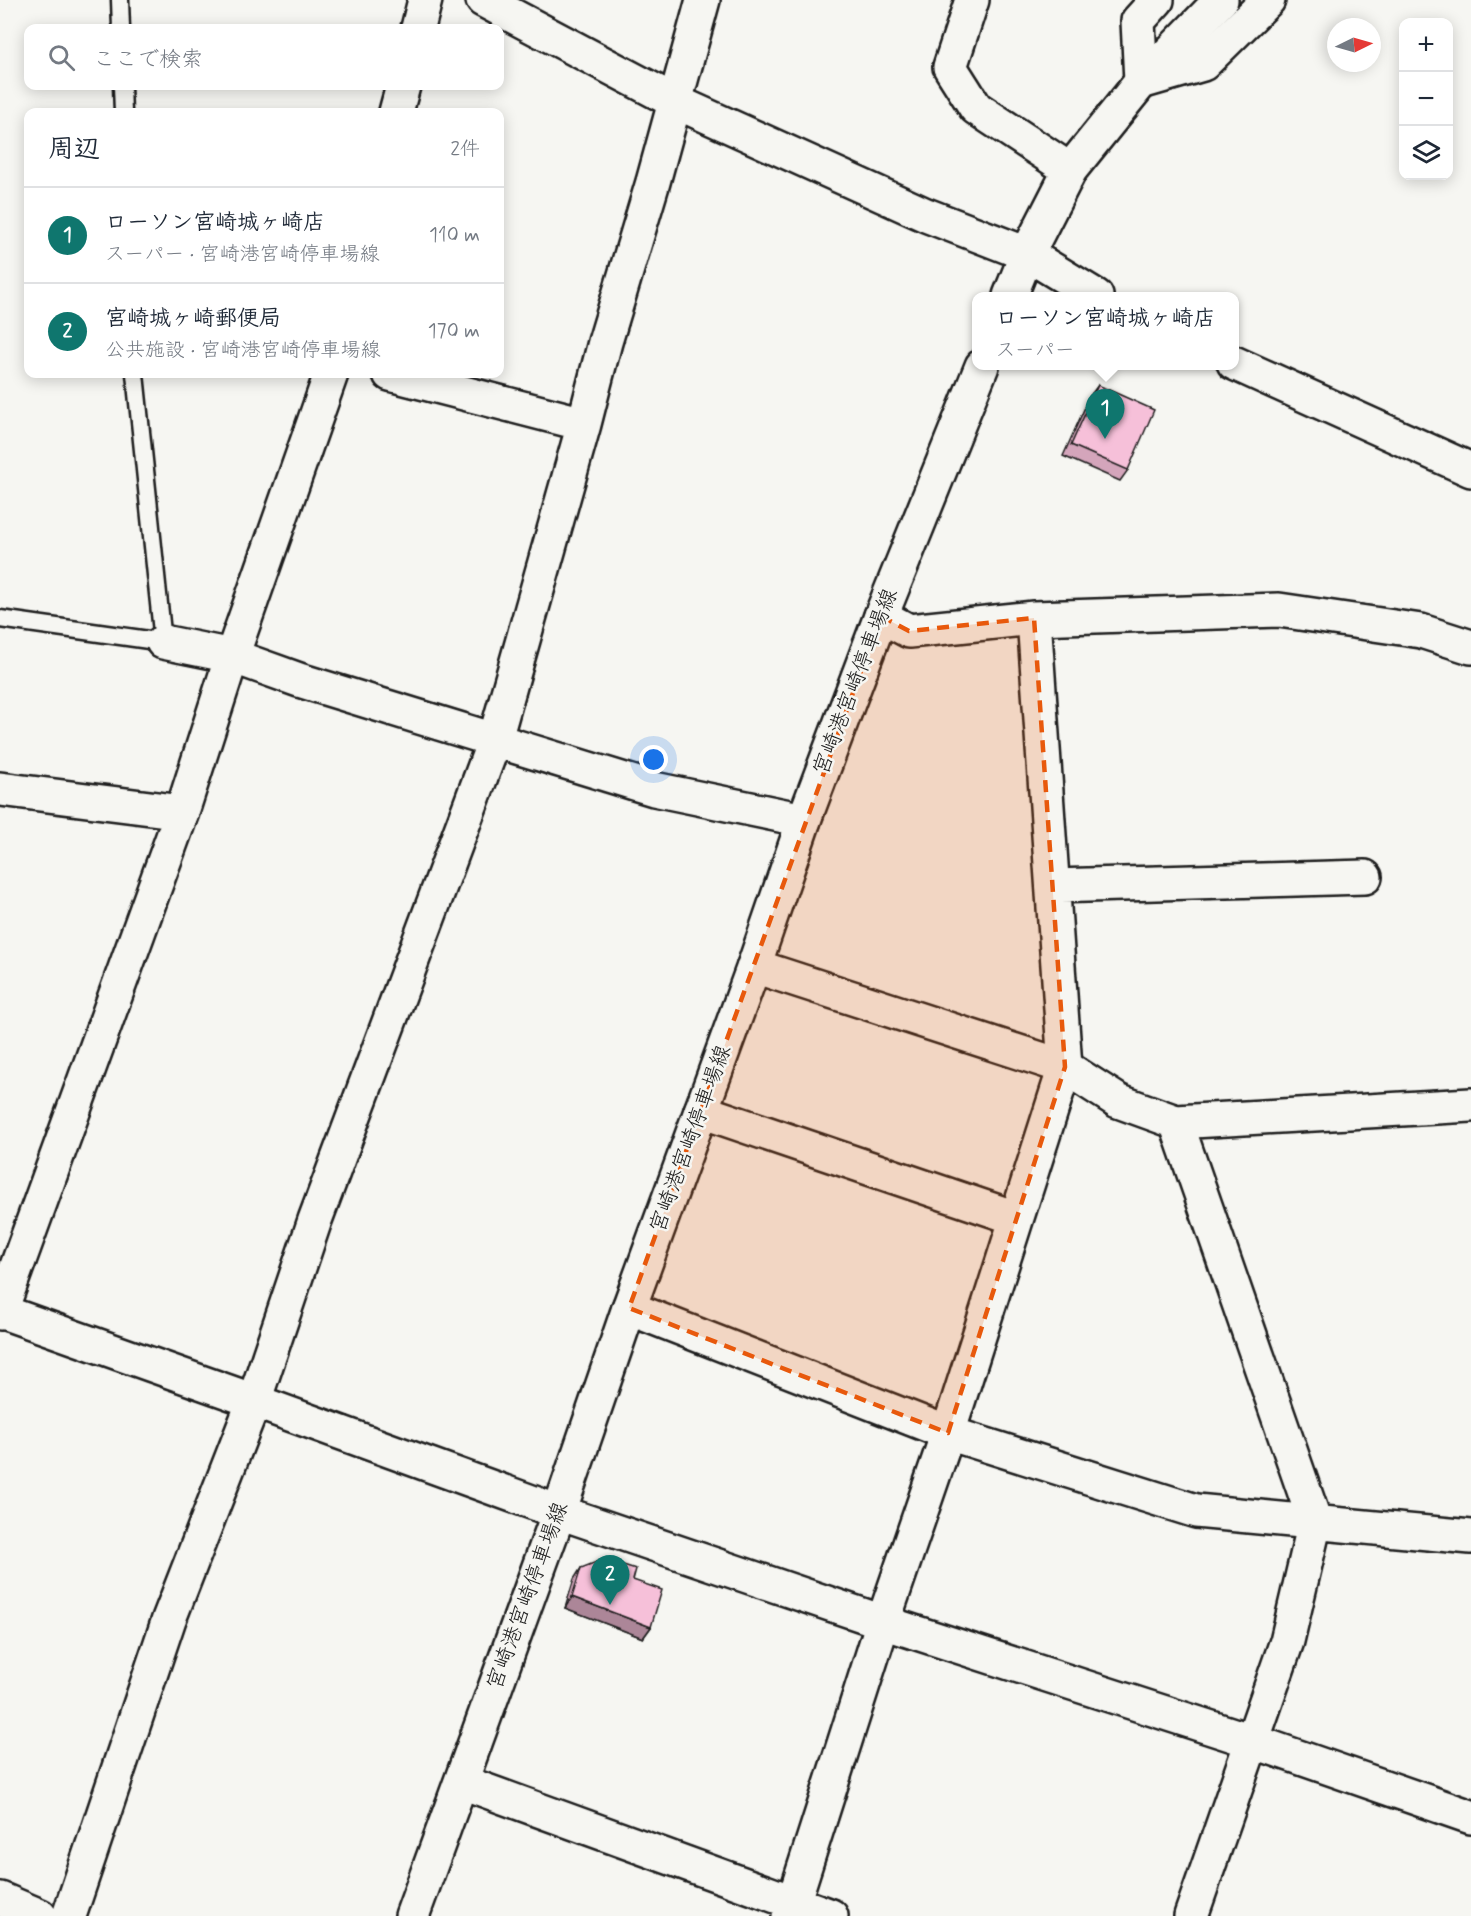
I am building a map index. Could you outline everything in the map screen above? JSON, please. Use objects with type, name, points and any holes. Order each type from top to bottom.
[{"type":"street","points":[[419,24],[425,0]]},
{"type":"street","points":[[483,0],[674,101],[926,215],[1027,254],[1088,292]]},
{"type":"street","points":[[69,1916],[168,1619],[254,1401],[315,1220],[495,739],[703,0]]},
{"type":"street","points":[[972,0],[950,67],[976,108],[1070,170]]},
{"type":"street","points":[[1141,82],[1138,21],[1157,0]]},
{"type":"street","points":[[1012,292],[1027,254],[1070,170],[1141,82],[1221,0]]},
{"type":"street","points":[[1141,82],[1203,64],[1268,0]]},
{"type":"street","points":[[397,108],[402,90]]},
{"type":"street","points":[[1239,365],[1471,470]]},
{"type":"street","name":"宮崎港宮崎停車場線","points":[[412,1916],[559,1512],[629,1308],[754,966],[804,820],[881,616],[980,370]]},
{"type":"street","points":[[330,378],[232,656],[183,812],[0,1312],[559,1512],[883,1622],[1252,1741],[1471,1817]]},
{"type":"street","points":[[406,378],[584,424]]},
{"type":"street","points":[[881,616],[909,631],[1034,618],[1280,610],[1421,631],[1471,647]]},
{"type":"street","points":[[791,1910],[883,1622],[948,1433],[1065,1067],[1034,618]]},
{"type":"street","points":[[163,642],[232,656],[299,680],[654,789],[804,820]]},
{"type":"street","points":[[0,789],[183,812]]},
{"type":"street","points":[[1053,886],[1365,877]]},
{"type":"street","points":[[754,966],[1065,1067],[1118,1101],[1176,1122],[1471,1105]]},
{"type":"street","points":[[701,1111],[1016,1218]]},
{"type":"street","points":[[1176,1122],[1315,1522],[1287,1641],[1191,1916]]},
{"type":"street","points":[[629,1308],[948,1433],[1196,1511],[1471,1537]]},
{"type":"street","points":[[462,1782],[791,1910],[831,1916]]},
{"type":"street","points":[[0,1899],[39,1916]]},
{"type":"lane","points":[[120,0],[121,24]]},
{"type":"lane","points":[[122,90],[123,108]]},
{"type":"lane","points":[[0,619],[163,642],[135,378]]},
{"type":"highlighted area","points":[[881,616],[909,631],[1034,618],[1065,1067],[948,1433],[629,1308]]},
{"type":"building","points":[[1098,385],[1154,410],[1128,470],[1071,445]]},
{"type":"building","points":[[604,1559],[636,1569],[633,1580],[662,1590],[651,1627],[572,1597],[581,1568]]},
{"type":"place","name":"ローソン宮崎城ヶ崎店","points":[[1105,439]]},
{"type":"place","name":"宮崎城ヶ崎郵便局","points":[[610,1605]]}]
